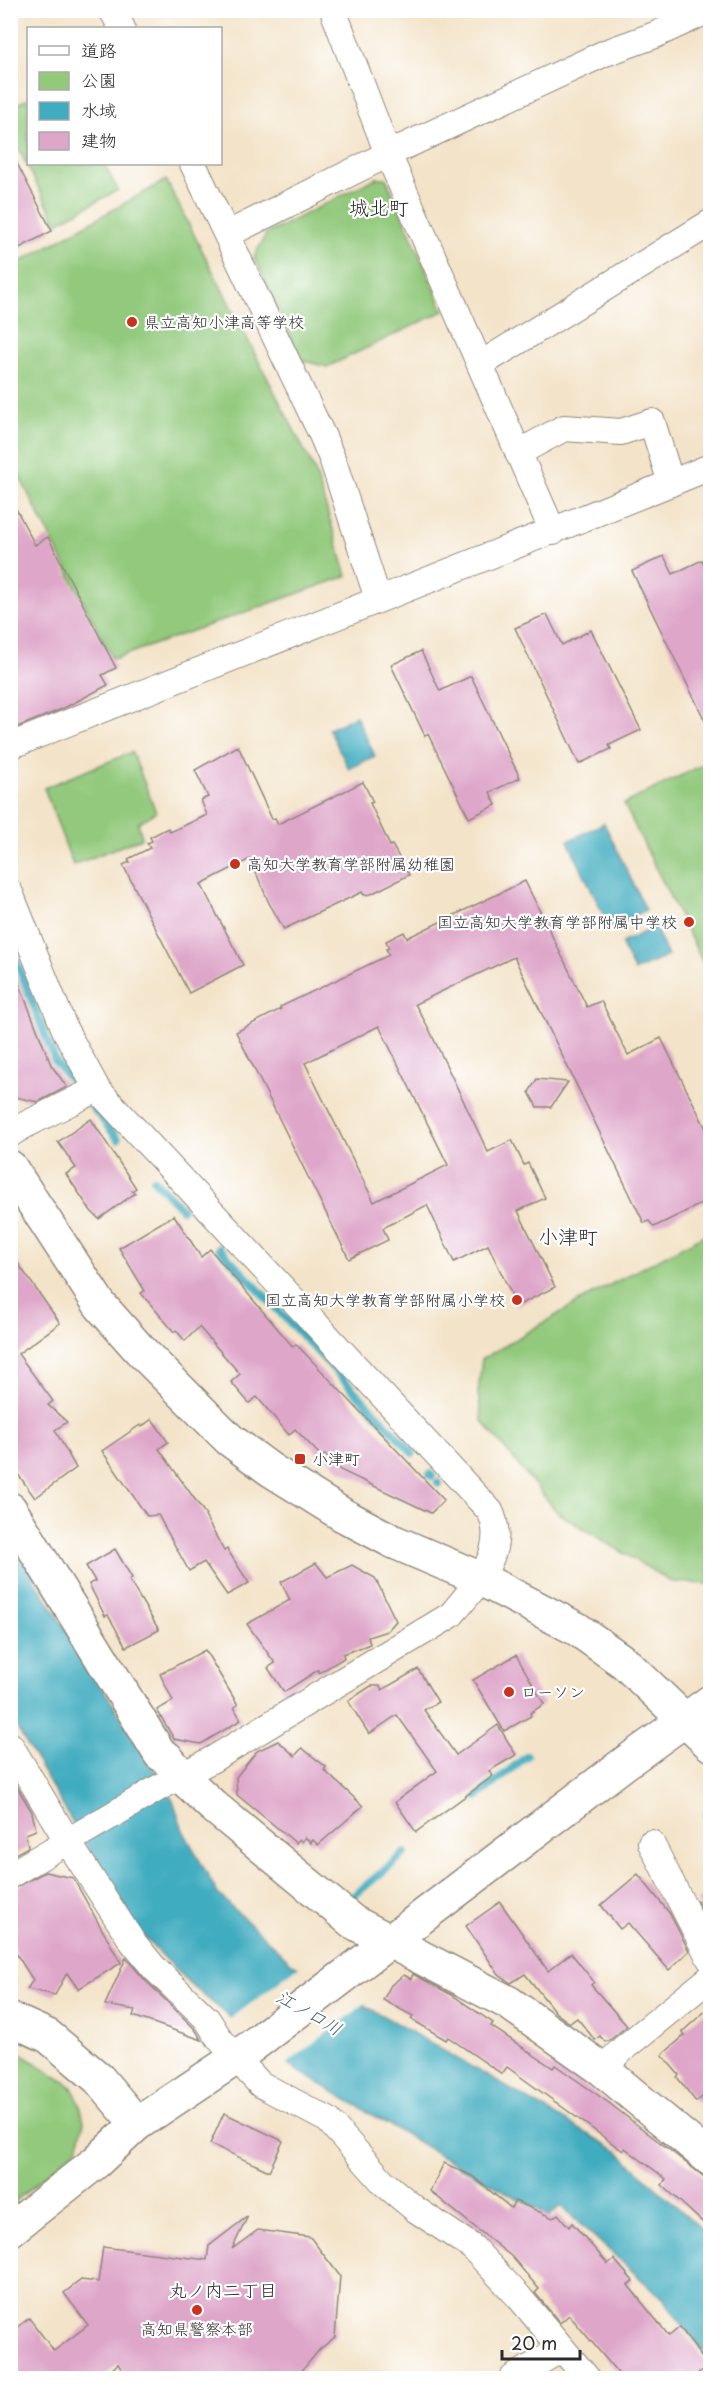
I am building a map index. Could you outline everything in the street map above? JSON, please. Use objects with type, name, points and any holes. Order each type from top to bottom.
[{"type":"street","points":[[112,10],[121,27]]},
{"type":"street","points":[[333,10],[388,154],[553,532]]},
{"type":"street","points":[[228,234],[388,154],[605,53],[655,35],[709,10]]},
{"type":"street","points":[[194,165],[333,461],[378,598]]},
{"type":"street","points":[[481,364],[711,223]]},
{"type":"street","points":[[518,453],[564,428],[621,432],[652,422],[671,483]]},
{"type":"street","points":[[10,746],[378,598],[553,532],[711,467]]},
{"type":"street","points":[[10,893],[65,1030],[86,1095],[490,1511],[496,1524],[496,1545],[481,1580],[451,1615],[213,1759],[10,1875]]},
{"type":"street","points":[[10,1134],[86,1095]]},
{"type":"street","points":[[12,1176],[100,1305],[139,1349],[230,1440],[271,1470],[343,1515],[481,1580],[577,1629],[699,1711],[711,1744]]},
{"type":"street","points":[[10,1509],[160,1754],[167,1758],[173,1780],[213,1806],[353,1922],[509,2003],[602,2069],[711,2159]]},
{"type":"street","points":[[10,2230],[96,2162],[137,2124],[243,2052],[625,1762],[699,1711]]},
{"type":"street","points":[[10,1745],[72,1839],[132,1941],[155,1969],[207,2019],[219,2038],[243,2052],[259,2083],[328,2120],[385,2184],[415,2209],[472,2247],[519,2297],[587,2379]]},
{"type":"street","points":[[651,1842],[711,1959]]},
{"type":"street","points":[[602,2069],[625,2047],[711,1978]]},
{"type":"street","points":[[10,2019],[48,2036],[99,2079],[137,2124]]},
{"type":"street","points":[[513,2379],[561,2349]]},
{"type":"green space","points":[[27,99],[27,165],[105,165],[118,190],[57,223],[11,135],[11,108]]},
{"type":"green space","name":"県立高知小津高等学校","points":[[376,178],[386,178],[444,311],[327,367],[301,360],[254,257],[266,234]]},
{"type":"green space","name":"県立高知小津高等学校","points":[[166,180],[315,471],[347,576],[113,659],[11,460],[11,267]]},
{"type":"green space","points":[[132,752],[156,812],[138,823],[142,838],[73,865],[44,788]]},
{"type":"green space","name":"国立高知大学教育学部附属中学校","points":[[710,761],[710,977],[624,804]]},
{"type":"green space","points":[[710,1232],[710,1584],[671,1582],[558,1513],[482,1421],[478,1393],[482,1359],[589,1296]]},
{"type":"green space","points":[[11,2047],[71,2086],[79,2101],[84,2122],[77,2148],[11,2205]]},
{"type":"water","points":[[356,716],[375,756],[349,769],[329,729]]},
{"type":"water","points":[[604,823],[646,910],[610,928],[568,841]]},
{"type":"water","points":[[655,927],[668,956],[634,971],[621,943]]},
{"type":"water","name":"江ノ口川","points":[[11,1542],[173,1800],[183,1830],[218,1894],[293,1964],[616,2150],[710,2237],[710,2361],[663,2299],[560,2206],[550,2216],[462,2168],[288,2065],[191,1985],[134,1926],[11,1718]]},
{"type":"pier","points":[[301,1965],[367,2002],[284,2066],[229,2020]]},
{"type":"building","points":[[10,150],[52,231],[10,253]]},
{"type":"building","points":[[10,497],[35,545],[48,537],[116,668],[102,675],[108,685],[62,709],[10,730]]},
{"type":"building","points":[[664,556],[673,574],[702,560],[711,578],[711,733],[632,571]]},
{"type":"building","points":[[547,614],[562,645],[591,630],[641,730],[609,745],[611,749],[579,764],[515,628]]},
{"type":"building","points":[[421,651],[440,691],[471,676],[520,778],[490,792],[496,805],[469,818],[428,734],[425,736],[391,665]]},
{"type":"building","points":[[238,746],[272,819],[275,818],[278,824],[363,782],[390,846],[392,845],[409,875],[371,894],[364,895],[362,892],[284,929],[269,903],[250,859],[201,884],[243,965],[189,993],[123,865],[130,862],[128,859],[150,848],[147,843],[152,841],[150,837],[168,828],[170,832],[207,815],[201,800],[208,797],[195,770]]},
{"type":"building","points":[[525,881],[587,1007],[601,1001],[628,1055],[661,1038],[711,1139],[711,1199],[654,1227],[649,1221],[644,1223],[514,957],[415,1004],[488,1152],[512,1140],[524,1165],[528,1163],[545,1198],[518,1211],[555,1287],[517,1306],[488,1245],[454,1262],[427,1205],[383,1228],[388,1240],[349,1259],[236,1032],[281,1009],[280,1007],[389,955],[386,941],[404,932],[407,938]],"holes":[[[379,1026],[448,1165],[374,1202],[305,1063]]]},
{"type":"building","points":[[10,968],[13,968],[51,1065],[67,1087],[38,1102],[10,1096]]},
{"type":"building","points":[[537,1079],[568,1082],[551,1107],[537,1107],[529,1092]]},
{"type":"building","points":[[91,1119],[136,1188],[132,1191],[135,1193],[99,1219],[66,1174],[76,1168],[58,1142]]},
{"type":"building","points":[[174,1215],[201,1257],[210,1249],[293,1347],[296,1344],[444,1500],[431,1513],[340,1470],[325,1454],[322,1457],[295,1429],[289,1435],[257,1397],[249,1403],[231,1382],[240,1374],[199,1327],[185,1341],[176,1330],[174,1332],[141,1293],[145,1291],[119,1248]]},
{"type":"building","points":[[10,1252],[60,1323],[18,1354],[53,1401],[48,1405],[67,1422],[55,1430],[76,1468],[35,1498],[10,1463]]},
{"type":"building","points":[[152,1419],[168,1442],[159,1449],[206,1515],[224,1551],[227,1549],[249,1583],[227,1595],[204,1562],[189,1571],[158,1515],[147,1516],[102,1451]]},
{"type":"building","points":[[115,1549],[132,1578],[129,1580],[159,1630],[126,1647],[108,1615],[105,1616],[89,1584],[95,1581],[86,1566]]},
{"type":"building","points":[[316,1563],[327,1577],[352,1565],[375,1578],[396,1621],[387,1631],[368,1637],[370,1644],[343,1654],[344,1658],[319,1673],[318,1670],[284,1692],[268,1668],[275,1663],[247,1624],[290,1600],[281,1582]]},
{"type":"building","points":[[205,1650],[238,1705],[234,1707],[241,1720],[201,1744],[174,1739],[157,1710],[173,1701],[160,1674]]},
{"type":"building","name":"ローソン","points":[[516,1655],[544,1704],[530,1713],[531,1716],[504,1731],[473,1680]]},
{"type":"building","points":[[418,1669],[438,1702],[424,1710],[456,1755],[498,1725],[516,1755],[489,1771],[493,1776],[416,1832],[395,1802],[437,1771],[397,1715],[369,1734],[348,1701],[371,1686],[380,1686],[382,1690]]},
{"type":"building","points":[[278,1741],[295,1756],[302,1748],[326,1767],[324,1770],[363,1806],[318,1845],[313,1840],[311,1843],[305,1837],[302,1842],[299,1839],[296,1843],[237,1795],[236,1777],[257,1751]]},
{"type":"building","points":[[10,1775],[32,1812],[36,1830],[26,1834],[28,1847],[10,1857]]},
{"type":"building","points":[[45,1872],[73,1878],[121,1963],[78,1989],[67,1973],[55,1995],[27,1989],[33,1980],[10,1944],[10,1890]]},
{"type":"building","points":[[638,1874],[670,1914],[689,1951],[669,1970],[628,1923],[620,1929],[601,1905]]},
{"type":"building","points":[[711,1894],[711,1927],[697,1901]]},
{"type":"building","points":[[500,1902],[548,1971],[571,1953],[594,1982],[591,1985],[627,2026],[609,2041],[605,2042],[600,2036],[595,2040],[577,2018],[570,2023],[556,2013],[525,1974],[511,1983],[499,1975],[466,1926]]},
{"type":"building","points":[[126,1958],[195,2029],[202,2040],[133,2016],[135,2010],[105,2005]]},
{"type":"building","points":[[413,1974],[452,1995],[493,2023],[491,2026],[553,2068],[555,2065],[609,2103],[711,2182],[711,2230],[662,2185],[666,2179],[625,2148],[623,2151],[507,2067],[502,2074],[448,2037],[446,2040],[411,2019],[413,2016],[383,2000],[391,1985],[404,1975],[411,1979]]},
{"type":"building","points":[[711,2006],[711,2090],[696,2102],[677,2077],[679,2075],[662,2055],[685,2035],[682,2032]]},
{"type":"building","points":[[224,2113],[283,2141],[269,2171],[210,2144]]},
{"type":"building","points":[[444,2163],[472,2176],[511,2208],[515,2201],[553,2218],[558,2214],[569,2227],[572,2223],[608,2264],[614,2259],[633,2281],[628,2285],[669,2336],[680,2327],[708,2366],[692,2379],[623,2379],[569,2315],[560,2323],[535,2293],[539,2289],[512,2257],[430,2191]]},
{"type":"building","name":"高知県警察本部","points":[[248,2216],[232,2249],[258,2230],[310,2237],[340,2276],[335,2337],[320,2349],[295,2379],[128,2379],[118,2364],[101,2379],[10,2379],[10,2333],[29,2318],[54,2351],[88,2325],[64,2293],[81,2280],[98,2282],[103,2247],[207,2260],[209,2246]]},
{"type":"waterway","points":[[10,945],[56,1062],[118,1139]]},
{"type":"waterway","points":[[154,1180],[182,1209]]},
{"type":"waterway","points":[[219,1248],[413,1453]]},
{"type":"waterway","points":[[477,1797],[527,1756]]},
{"type":"waterway","points":[[707,1815],[710,1822]]},
{"type":"waterway","points":[[351,1898],[405,1853]]},
{"type":"place","name":"県立高知小津高等学校","points":[[132,322]]},
{"type":"place","name":"高知大学教育学部附属幼稚園","points":[[235,864]]},
{"type":"place","name":"国立高知大学教育学部附属中学校","points":[[689,922]]},
{"type":"place","name":"国立高知大学教育学部附属小学校","points":[[517,1300]]},
{"type":"place","name":"小津町","points":[[300,1459]]},
{"type":"place","name":"ローソン","points":[[509,1692]]},
{"type":"place","name":"高知県警察本部","points":[[197,2310]]},
{"type":"district","name":"城北町","points":[[379,208]]},
{"type":"district","name":"小津町","points":[[568,1237]]},
{"type":"district","name":"丸ノ内二丁目","points":[[223,2291]]}]
